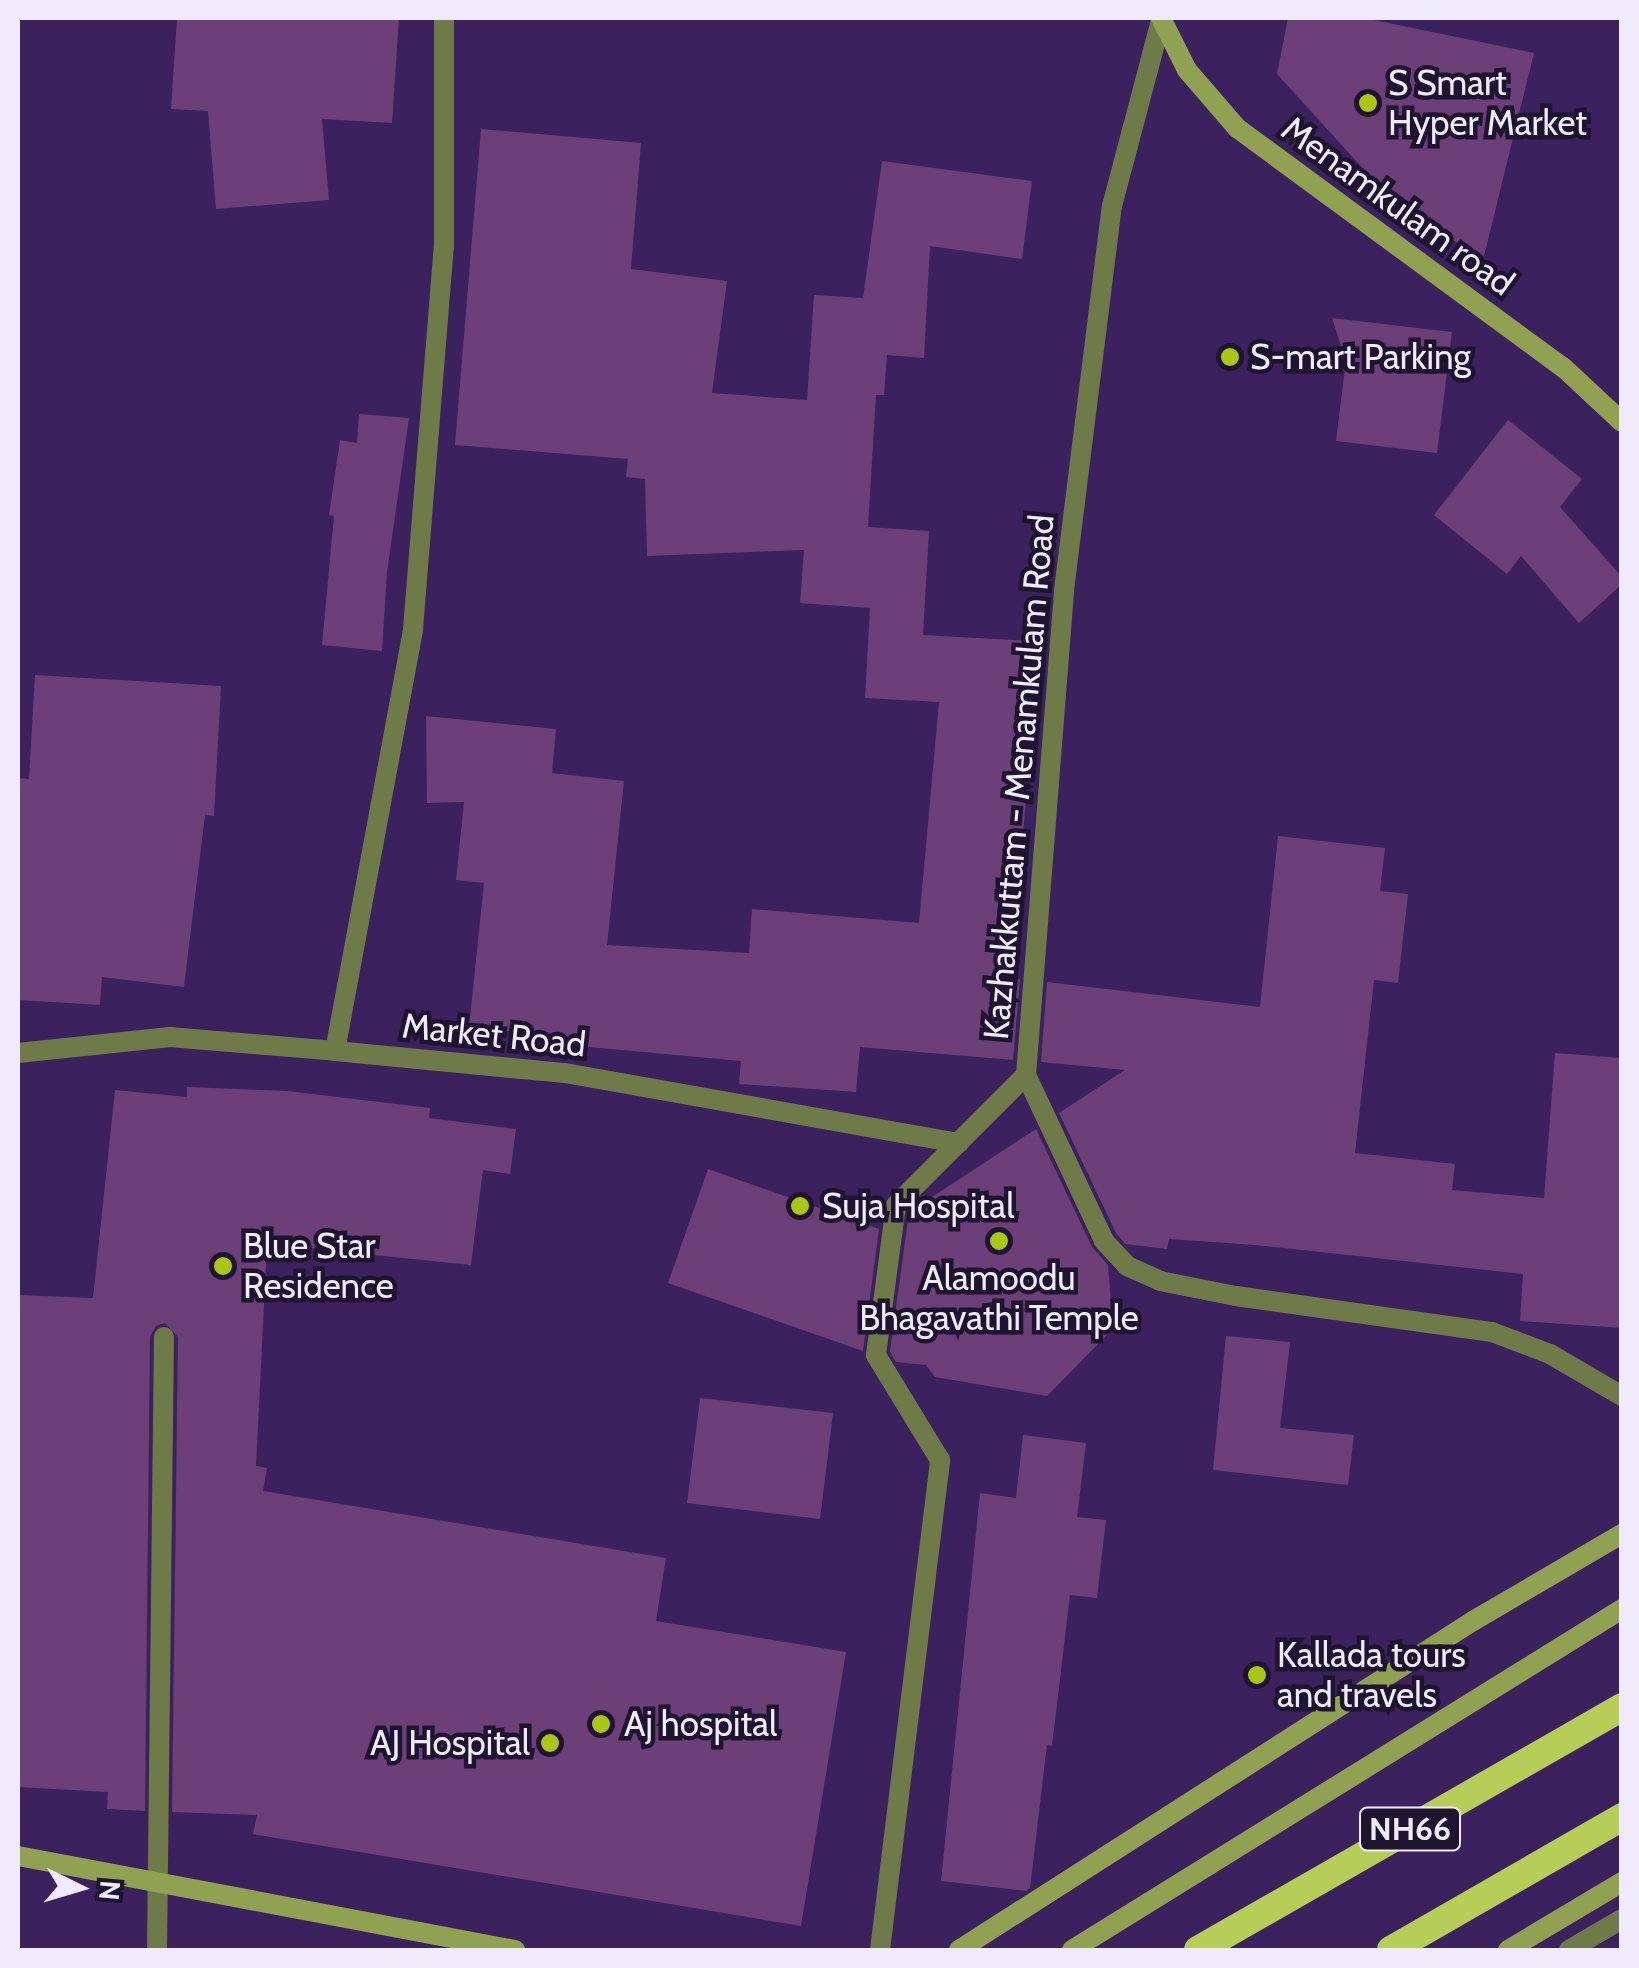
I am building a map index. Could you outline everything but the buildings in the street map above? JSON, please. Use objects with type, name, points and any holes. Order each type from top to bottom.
[{"type":"highway","name":"NH66","points":[[1198,1950],[1622,1707]]},
{"type":"highway","name":"NH66","points":[[1391,1950],[1622,1817]]},
{"type":"main road","name":"Menamkulam road","points":[[1161,18],[1187,70],[1236,128],[1564,368],[1622,422]]},
{"type":"main road","points":[[960,1950],[1472,1621],[1622,1534]]},
{"type":"main road","points":[[1072,1950],[1622,1609]]},
{"type":"main road","points":[[18,1856],[516,1950]]},
{"type":"main road","points":[[1508,1950],[1622,1882]]},
{"type":"street","points":[[335,1051],[413,629],[444,247],[444,18]]},
{"type":"street","name":"Kazhakkuttam - Menamkulam Road","points":[[880,1950],[940,1460],[876,1356],[896,1204],[1026,1075],[1064,590],[1112,206],[1161,18]]},
{"type":"street","name":"Market Road","points":[[18,1053],[170,1037],[335,1051],[565,1074],[960,1142]]},
{"type":"street","points":[[1026,1075],[1104,1240],[1127,1266],[1160,1281],[1236,1296],[1492,1332],[1550,1354],[1622,1396]]},
{"type":"street","points":[[157,1950],[164,1337]]},
{"type":"street","points":[[1570,1950],[1622,1918]]},
{"type":"place","name":"S Smart Hyper Market","points":[[1368,103]]},
{"type":"place","name":"S-mart Parking","points":[[1230,357]]},
{"type":"place","name":"Suja Hospital","points":[[800,1206]]},
{"type":"place","name":"Alamoodu Bhagavathi Temple","points":[[999,1241]]},
{"type":"place","name":"Blue Star Residence","points":[[223,1266]]},
{"type":"place","name":"Kallada tours and travels","points":[[1257,1675]]},
{"type":"place","name":"Aj hospital","points":[[601,1724]]},
{"type":"place","name":"AJ Hospital","points":[[550,1743]]}]
